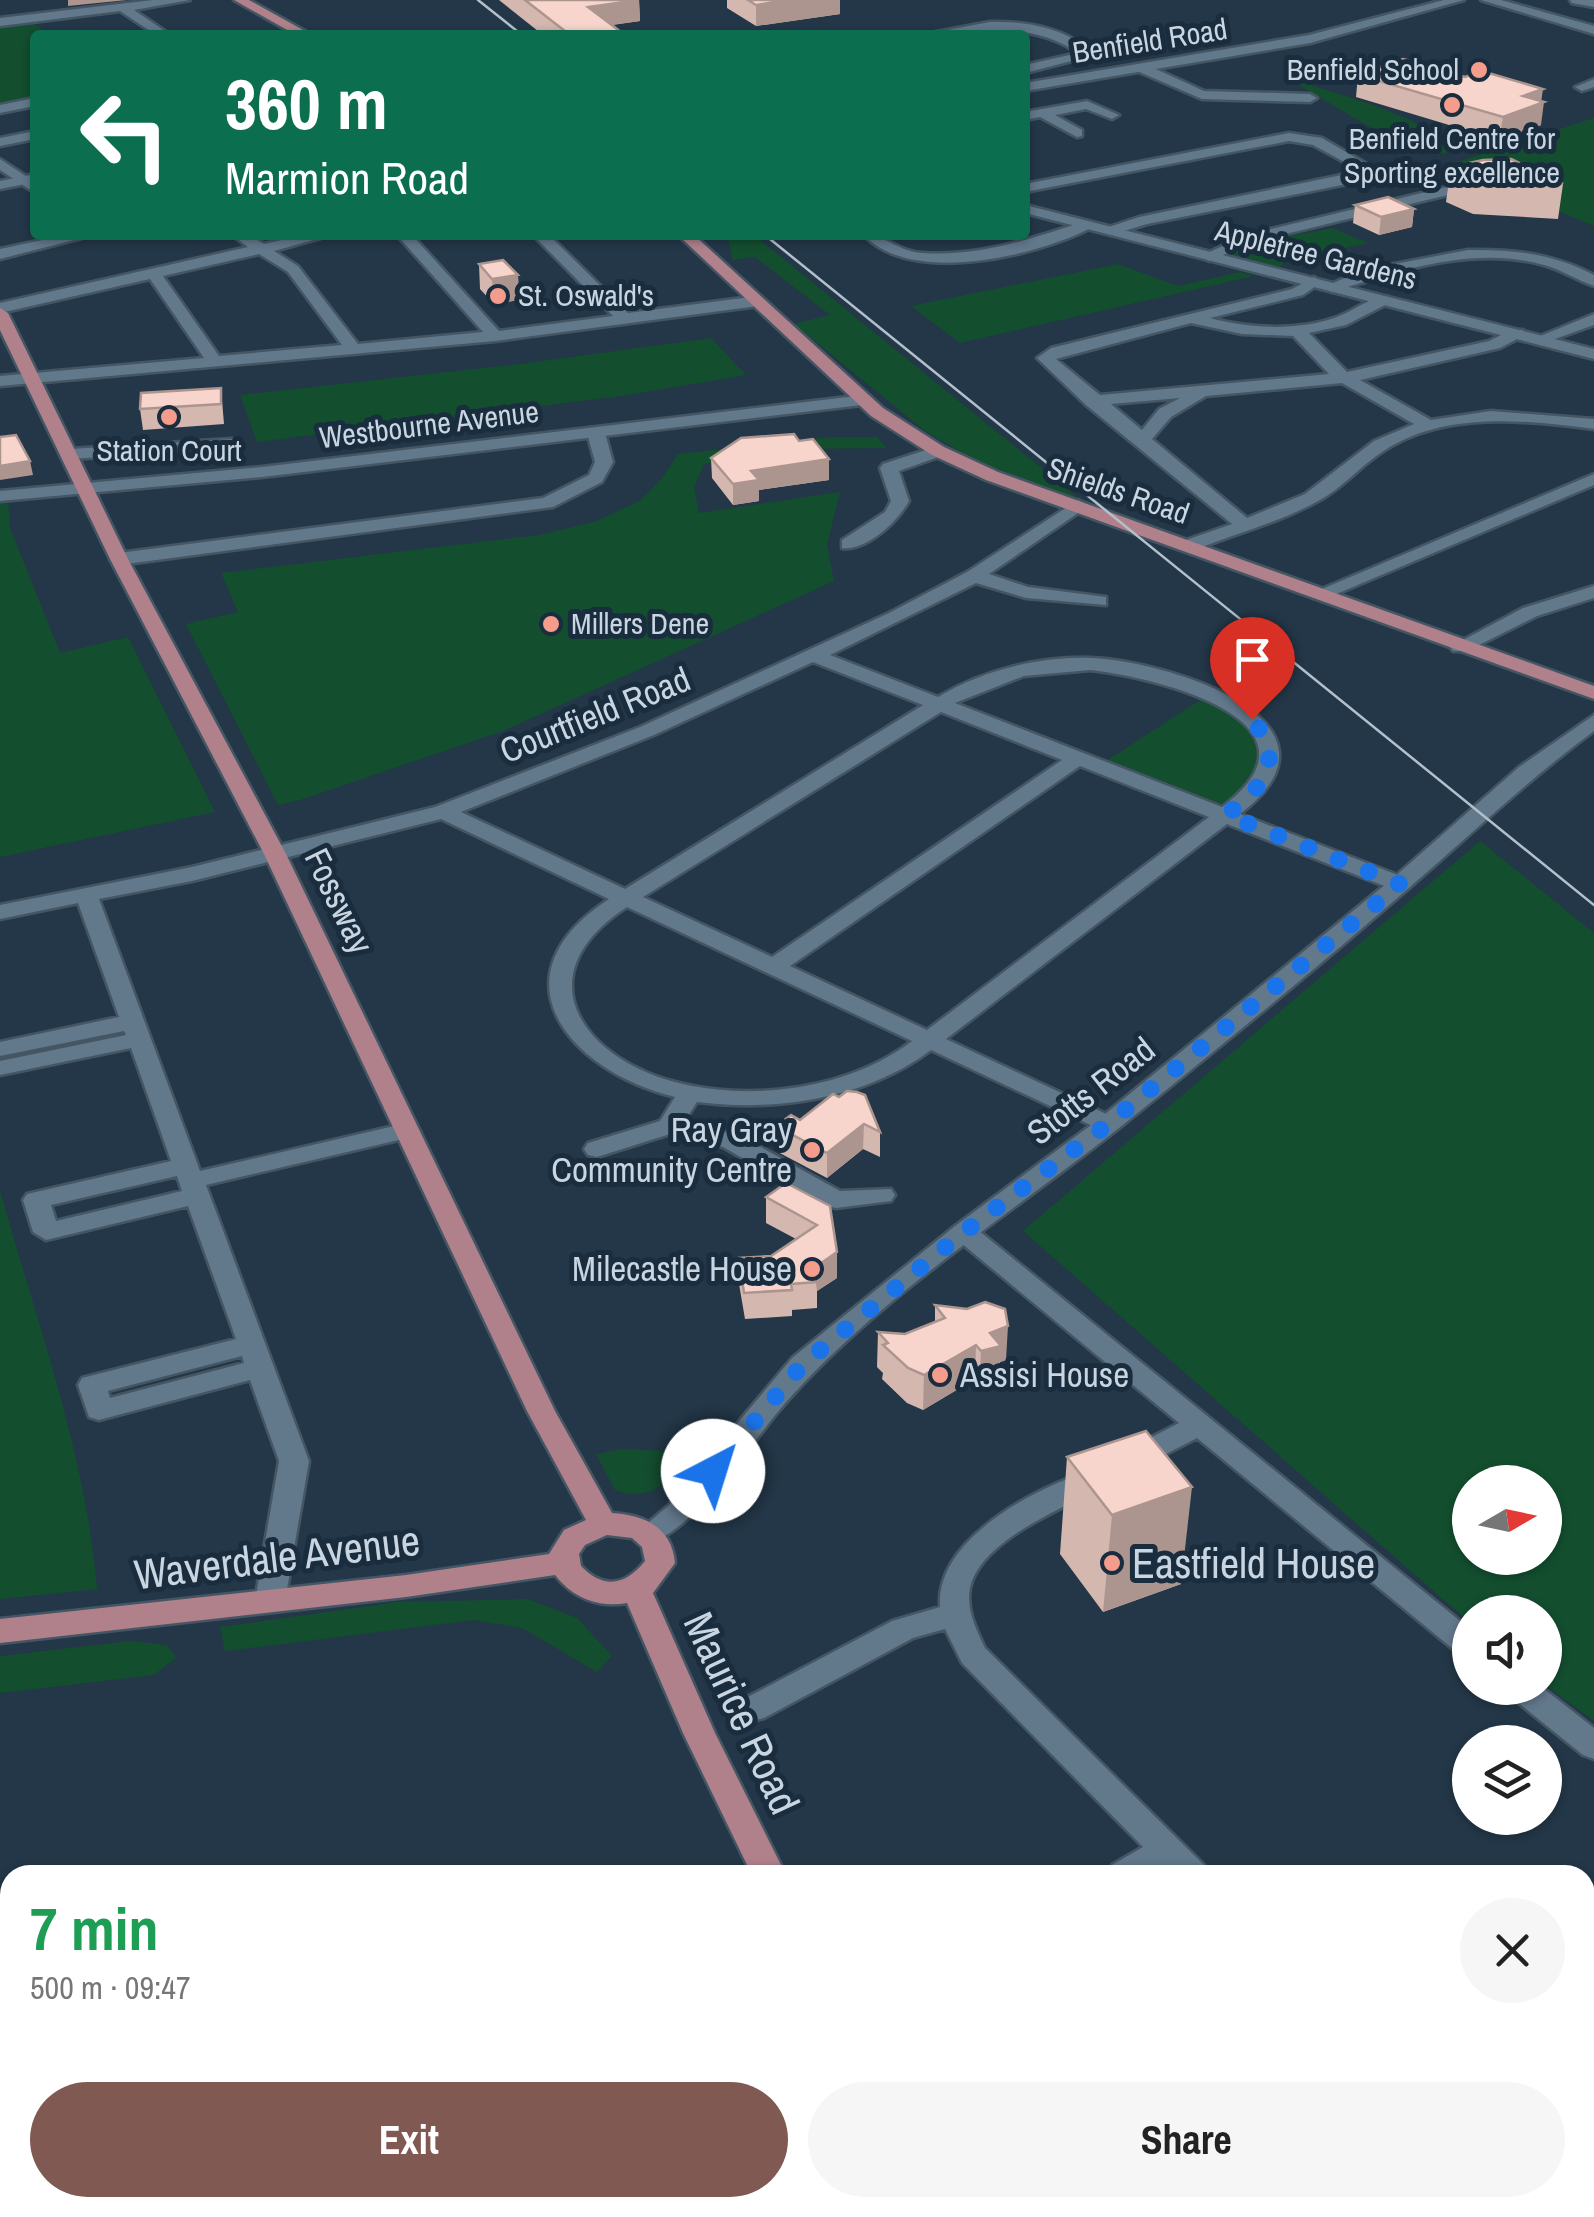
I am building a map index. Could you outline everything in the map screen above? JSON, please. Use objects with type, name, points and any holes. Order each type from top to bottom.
[{"type":"main road","points":[[240,0],[297,30]]},
{"type":"main road","name":"Shields Road","points":[[691,240],[864,400],[938,450],[992,476],[1594,693]]},
{"type":"main road","name":"Fossway","points":[[1,316],[120,560],[275,854],[541,1411],[602,1524]]},
{"type":"main road","points":[[602,1524],[629,1524],[650,1534],[657,1543],[660,1563],[648,1582],[636,1589],[604,1594],[588,1591],[566,1574],[564,1552],[578,1534],[602,1524]]},
{"type":"main road","name":"Waverdale Avenue","points":[[0,1631],[563,1563]]},
{"type":"main road","name":"Maurice Road","points":[[636,1589],[763,1865]]},
{"type":"street","points":[[0,22],[184,0]]},
{"type":"street","name":"Benfield Road","points":[[1030,86],[1330,35],[1458,0]]},
{"type":"street","points":[[1487,0],[1592,29]]},
{"type":"street","points":[[1576,0],[1594,4]]},
{"type":"street","points":[[122,8],[157,30]]},
{"type":"street","points":[[30,18],[48,30]]},
{"type":"street","points":[[955,30],[1020,23],[1088,56],[1030,71]]},
{"type":"street","points":[[1076,47],[1100,42]]},
{"type":"street","points":[[1142,68],[1202,95],[1302,99]]},
{"type":"street","points":[[1030,76],[1041,84]]},
{"type":"street","points":[[0,109],[30,103]]},
{"type":"street","points":[[1033,114],[1086,105],[1112,115]]},
{"type":"street","points":[[1033,114],[1077,133]]},
{"type":"street","points":[[0,142],[30,136]]},
{"type":"street","points":[[1030,187],[1293,137],[1317,141],[1370,170],[1362,176],[1144,220],[1111,232]]},
{"type":"street","points":[[0,163],[30,182]]},
{"type":"street","points":[[0,186],[30,183]]},
{"type":"street","points":[[1209,256],[1251,238],[1396,208],[1472,185]]},
{"type":"street","name":"Appletree Gardens","points":[[1030,210],[1594,354]]},
{"type":"street","points":[[879,240],[902,255],[941,259],[1067,235],[1086,225]]},
{"type":"street","points":[[2,253],[63,240]]},
{"type":"street","points":[[246,240],[294,269],[354,350]]},
{"type":"street","points":[[1,316],[154,274],[301,240]]},
{"type":"street","points":[[409,240],[495,336]]},
{"type":"street","points":[[545,240],[624,320]]},
{"type":"street","points":[[1332,287],[1348,279],[1430,259],[1479,254],[1542,260],[1594,281]]},
{"type":"street","points":[[154,274],[215,362]]},
{"type":"street","points":[[1243,524],[1046,362],[1047,356],[1296,292],[1314,282]]},
{"type":"street","points":[[1191,318],[1221,326],[1298,330],[1331,324],[1382,300]]},
{"type":"street","points":[[0,380],[495,336],[758,301]]},
{"type":"street","points":[[1541,340],[1594,319]]},
{"type":"street","points":[[1298,330],[1345,378],[1430,426]]},
{"type":"street","points":[[1092,401],[1345,378],[1494,345],[1517,334]]},
{"type":"street","points":[[1142,442],[1165,413],[1207,391]]},
{"type":"street","name":"Westbourne Avenue","points":[[0,496],[596,433],[864,400]]},
{"type":"street","points":[[1190,545],[1311,498],[1346,476],[1390,439],[1430,426],[1508,417],[1594,424]]},
{"type":"street","points":[[120,560],[547,503],[596,478],[604,462],[596,433]]},
{"type":"street","points":[[70,454],[232,444]]},
{"type":"street","points":[[849,544],[892,514],[900,501],[889,468],[938,450]]},
{"type":"street","points":[[1320,594],[1594,479]]},
{"type":"street","name":"Courtfield Road","points":[[0,912],[275,854],[443,812],[647,731],[816,656],[974,576],[1078,505]]},
{"type":"street","points":[[974,576],[1026,592],[1099,600]]},
{"type":"street","points":[[1460,647],[1530,612],[1594,592]]},
{"type":"street","points":[[816,656],[1400,884]]},
{"type":"street","points":[[1064,665],[1134,668],[1199,686],[1227,700],[1252,719],[1269,753],[1270,766],[1260,786],[1226,815],[887,1068],[827,1088],[756,1098],[690,1093],[638,1076],[603,1058],[568,1022],[560,1003],[558,980],[574,940],[628,899],[940,704],[1000,675],[1064,665]]},
{"type":"street","name":"Stotts Road","points":[[650,1534],[678,1513],[802,1365],[964,1232],[1108,1124],[1400,884],[1516,780],[1594,721]]},
{"type":"street","points":[[775,966],[1078,758]]},
{"type":"street","points":[[443,812],[1108,1124]]},
{"type":"street","points":[[87,896],[294,1461],[270,1601]]},
{"type":"street","points":[[0,1049],[135,1030]]},
{"type":"street","points":[[0,1068],[135,1030]]},
{"type":"street","points":[[668,1126],[690,1093]]},
{"type":"street","points":[[597,1149],[668,1126],[732,1141],[836,1200],[882,1195]]},
{"type":"street","points":[[190,1181],[46,1232],[36,1200],[190,1181],[407,1131]]},
{"type":"street","points":[[964,1232],[1452,1631]]},
{"type":"street","points":[[257,1356],[99,1410],[92,1385],[257,1356]]},
{"type":"street","points":[[1181,1865],[973,1655],[953,1616],[958,1576],[981,1542],[1200,1424]]},
{"type":"street","points":[[753,1709],[903,1629],[953,1616]]},
{"type":"street","points":[[1543,1705],[1594,1746]]},
{"type":"street","points":[[1140,1865],[1165,1850]]},
{"type":"green space","points":[[26,19],[43,30],[30,30],[30,102],[0,108],[0,23]]},
{"type":"green space","points":[[1302,82],[1407,119],[1443,140],[1453,152],[1417,148],[1395,139],[1295,83]]},
{"type":"green space","points":[[1594,118],[1594,226],[1447,165]]},
{"type":"green space","points":[[1332,228],[1368,243],[1288,261],[1279,267],[1227,254],[1265,240]]},
{"type":"green space","points":[[728,240],[760,240],[1081,500],[977,461],[925,431],[794,324],[830,315],[755,257],[733,260]]},
{"type":"green space","points":[[1118,264],[1178,286],[1240,272],[1254,276],[960,343],[911,306]]},
{"type":"green space","points":[[711,338],[746,375],[620,396],[257,442],[240,395],[520,364]]},
{"type":"green space","points":[[831,437],[877,437],[887,448],[801,449],[704,464],[694,487],[699,513],[840,492],[827,545],[834,581],[503,731],[300,800],[278,805],[186,624],[238,612],[221,573],[539,535],[597,521],[641,500],[678,454]]},
{"type":"green space","points":[[8,500],[10,528],[60,653],[128,637],[215,812],[0,857],[0,501]]},
{"type":"green space","points":[[1205,697],[1240,719],[1255,740],[1257,766],[1238,797],[1227,802],[1202,801],[1103,763]]},
{"type":"green space","points":[[1480,841],[1594,933],[1594,1721],[1562,1697],[1562,1595],[1452,1595],[1452,1607],[1023,1231]]},
{"type":"green space","points":[[0,1190],[71,1438],[97,1589],[0,1599]]},
{"type":"green space","points":[[624,1449],[665,1451],[690,1458],[657,1488],[628,1493],[615,1490],[596,1454]]},
{"type":"green space","points":[[528,1599],[577,1618],[612,1656],[597,1672],[522,1628],[473,1620],[225,1651],[220,1627],[397,1602]]},
{"type":"green space","points":[[131,1641],[167,1645],[176,1658],[154,1675],[0,1693],[0,1656]]},
{"type":"building","points":[[525,0],[639,0],[588,7],[618,30],[564,30]]},
{"type":"building","points":[[748,0],[789,0],[756,5]]},
{"type":"building","points":[[1403,59],[1465,77],[1482,71],[1543,89],[1523,96],[1544,102],[1503,117],[1358,75]]},
{"type":"building","points":[[1511,159],[1563,184],[1478,179],[1451,167],[1483,160]]},
{"type":"building","points":[[1388,197],[1414,209],[1381,217],[1355,205]]},
{"type":"building","points":[[503,260],[518,275],[492,279],[479,264]]},
{"type":"building","points":[[221,388],[221,404],[140,409],[141,393]]},
{"type":"building","points":[[794,434],[799,441],[813,439],[829,459],[751,471],[759,480],[733,484],[711,458],[741,438]]},
{"type":"building","points":[[16,435],[30,461],[0,466],[0,437]]},
{"type":"building","points":[[847,1091],[865,1095],[880,1132],[864,1124],[827,1153],[776,1126],[791,1115],[800,1120],[833,1094],[839,1097]]},
{"type":"building","points":[[786,1183],[830,1206],[837,1252],[814,1268],[817,1282],[791,1284],[792,1290],[744,1293],[739,1258],[771,1256],[817,1225],[766,1197]]},
{"type":"building","points":[[985,1302],[1005,1309],[1008,1326],[990,1333],[1001,1346],[981,1351],[976,1345],[924,1375],[908,1368],[883,1345],[888,1343],[878,1332],[905,1334],[945,1318],[935,1305],[967,1309]]},
{"type":"building","points":[[1146,1431],[1192,1487],[1112,1515],[1067,1457]]},
{"type":"tram line","points":[[478,0],[516,30]]},
{"type":"tram line","points":[[771,240],[1594,905]]},
{"type":"place","name":"Benfield School","points":[[1479,70]]},
{"type":"place","name":"Benfield Centre for Sporting excellence","points":[[1452,105]]},
{"type":"place","name":"St. Oswald's","points":[[498,296]]},
{"type":"place","name":"Station Court","points":[[169,417]]},
{"type":"place","name":"Millers Dene","points":[[551,624]]},
{"type":"place","name":"Ray Gray Community Centre","points":[[812,1150]]},
{"type":"place","name":"Milecastle House","points":[[812,1269]]},
{"type":"place","name":"Assisi House","points":[[940,1375]]},
{"type":"place","name":"Eastfield House","points":[[1112,1563]]},
{"type":"route","points":[[713,1471],[802,1365],[964,1232],[1108,1124],[1400,884],[1226,815],[1260,786],[1270,766],[1266,742],[1252,719]]}]
